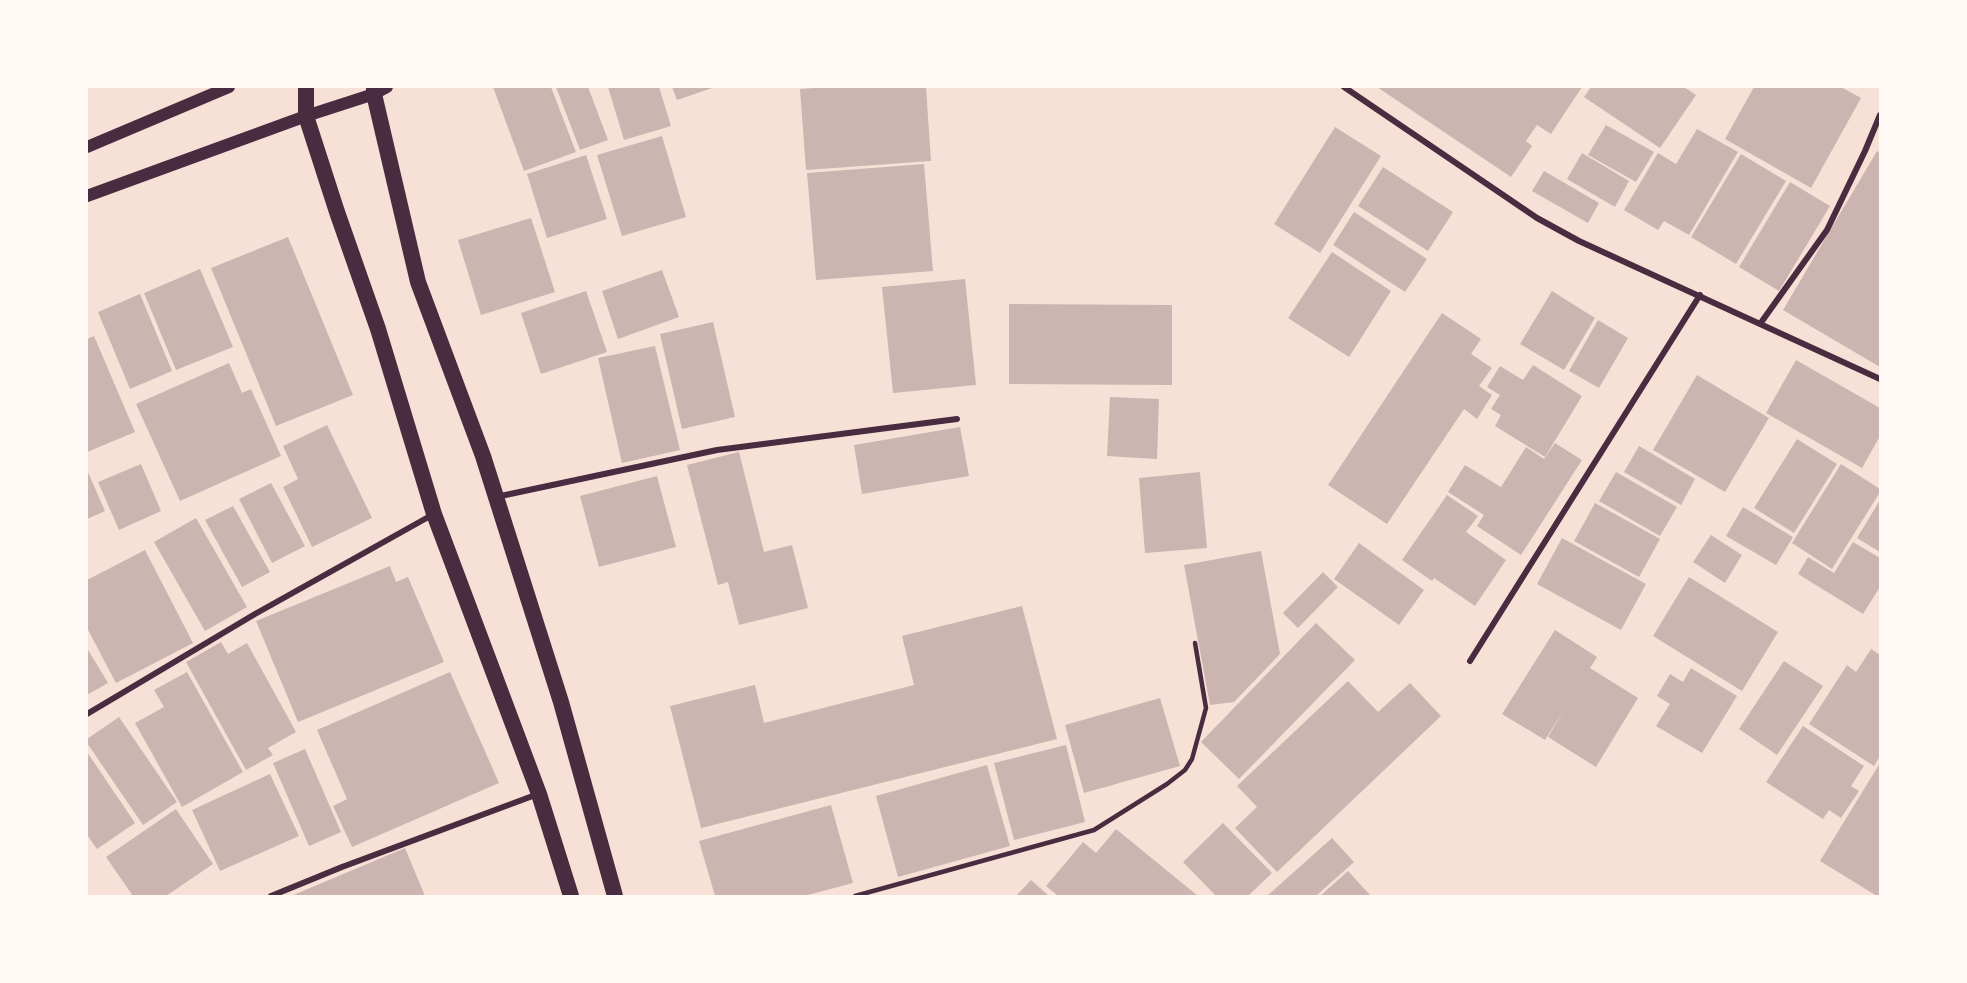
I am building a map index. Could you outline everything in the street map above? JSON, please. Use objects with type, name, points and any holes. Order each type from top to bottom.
[{"type":"highway","points":[[306,87],[306,116],[378,329],[434,514],[539,794],[571,896]]},
{"type":"highway","points":[[379,89],[418,282],[483,456],[561,702],[615,896]]},
{"type":"main road","points":[[87,147],[229,87]]},
{"type":"main road","points":[[87,196],[379,89]]},
{"type":"street","points":[[1344,87],[1537,218],[1579,241],[1880,380]]},
{"type":"street","points":[[1760,324],[1827,230],[1880,116]]},
{"type":"street","points":[[1470,661],[1700,295]]},
{"type":"street","points":[[496,497],[717,450],[957,419]]},
{"type":"street","points":[[87,714],[255,614],[434,514]]},
{"type":"street","points":[[271,896],[342,867],[539,794]]},
{"type":"lane","points":[[855,896],[1094,830],[1176,777],[1185,770],[1192,759],[1206,708],[1194,643]]},
{"type":"building","points":[[493,87],[551,87],[576,152],[524,171]]},
{"type":"building","points":[[556,87],[588,87],[608,140],[580,150]]},
{"type":"building","points":[[608,87],[659,87],[671,126],[624,140]]},
{"type":"building","points":[[672,87],[715,87],[677,100]]},
{"type":"building","points":[[926,87],[931,161],[806,170],[800,89]]},
{"type":"building","points":[[1377,87],[1582,87],[1551,134],[1537,125],[1526,141],[1532,146],[1511,177]]},
{"type":"building","points":[[1591,87],[1684,87],[1696,95],[1660,148],[1584,97]]},
{"type":"building","points":[[1754,87],[1841,87],[1861,98],[1811,188],[1725,139]]},
{"type":"building","points":[[1606,125],[1654,152],[1636,182],[1588,155]]},
{"type":"building","points":[[1335,127],[1381,156],[1320,253],[1274,224]]},
{"type":"building","points":[[1697,129],[1738,152],[1689,235],[1664,221],[1658,230],[1624,210],[1658,153],[1676,164]]},
{"type":"building","points":[[662,136],[686,217],[622,236],[597,155]]},
{"type":"building","points":[[1877,151],[1880,153],[1880,367],[1783,310]]},
{"type":"building","points":[[1582,153],[1629,181],[1615,207],[1567,179]]},
{"type":"building","points":[[1741,154],[1786,181],[1736,264],[1691,237]]},
{"type":"building","points":[[586,155],[607,219],[547,238],[527,174]]},
{"type":"building","points":[[924,164],[933,271],[816,280],[807,173]]},
{"type":"building","points":[[1383,167],[1453,212],[1428,251],[1358,206]]},
{"type":"building","points":[[1544,171],[1599,203],[1588,223],[1532,191]]},
{"type":"building","points":[[1790,182],[1830,206],[1779,291],[1739,267]]},
{"type":"building","points":[[1354,212],[1427,259],[1405,292],[1333,245]]},
{"type":"building","points":[[531,218],[555,292],[481,315],[458,240]]},
{"type":"building","points":[[288,237],[353,395],[276,426],[211,268]]},
{"type":"building","points":[[1332,252],[1391,291],[1349,357],[1288,318]]},
{"type":"building","points":[[200,269],[233,347],[176,370],[144,293]]},
{"type":"building","points":[[662,270],[679,317],[618,339],[602,291]]},
{"type":"building","points":[[965,279],[976,385],[893,393],[882,287]]},
{"type":"building","points":[[586,291],[607,352],[541,374],[521,313]]},
{"type":"building","points":[[1552,291],[1595,318],[1564,370],[1520,344]]},
{"type":"building","points":[[140,294],[172,371],[130,389],[98,312]]},
{"type":"building","points":[[1009,304],[1172,305],[1172,385],[1009,384]]},
{"type":"building","points":[[1442,313],[1481,339],[1471,354],[1492,368],[1479,386],[1492,395],[1477,419],[1464,409],[1387,524],[1328,485]]},
{"type":"building","points":[[1598,320],[1628,338],[1599,388],[1569,371]]},
{"type":"building","points":[[713,322],[735,417],[682,429],[660,334]]},
{"type":"building","points":[[94,336],[135,432],[87,452],[87,339]]},
{"type":"building","points":[[655,346],[680,450],[622,463],[598,358]]},
{"type":"building","points":[[1796,360],[1880,408],[1880,436],[1862,468],[1766,413]]},
{"type":"building","points":[[229,363],[242,393],[251,389],[281,456],[180,501],[136,404]]},
{"type":"building","points":[[1533,365],[1582,396],[1545,457],[1495,426],[1501,415],[1491,409],[1500,395],[1487,387],[1500,366],[1523,380]]},
{"type":"building","points":[[1697,375],[1769,418],[1725,492],[1653,450]]},
{"type":"building","points":[[1110,397],[1159,399],[1157,459],[1107,456]]},
{"type":"building","points":[[327,425],[372,518],[312,547],[283,487],[298,479],[283,446]]},
{"type":"building","points":[[960,427],[969,476],[862,494],[854,445]]},
{"type":"building","points":[[1797,439],[1837,464],[1794,533],[1754,508]]},
{"type":"building","points":[[1555,443],[1582,460],[1521,555],[1477,526],[1484,515],[1448,492],[1465,465],[1501,487],[1526,447],[1544,459]]},
{"type":"building","points":[[1639,446],[1695,479],[1681,505],[1624,472]]},
{"type":"building","points":[[739,452],[764,552],[792,545],[808,608],[739,625],[728,582],[718,585],[687,465]]},
{"type":"building","points":[[141,464],[161,511],[119,530],[98,482]]},
{"type":"building","points":[[1841,464],[1880,489],[1880,492],[1832,569],[1792,543]]},
{"type":"building","points":[[87,470],[105,511],[87,519]]},
{"type":"building","points":[[1200,472],[1207,548],[1145,553],[1139,478]]},
{"type":"building","points":[[1616,472],[1677,507],[1660,536],[1599,501]]},
{"type":"building","points":[[657,476],[676,547],[599,567],[580,496]]},
{"type":"building","points":[[271,483],[305,546],[272,563],[239,499]]},
{"type":"building","points":[[1447,495],[1478,516],[1466,532],[1506,560],[1475,606],[1434,578],[1432,581],[1402,560]]},
{"type":"building","points":[[1880,500],[1880,552],[1857,538]]},
{"type":"building","points":[[1595,503],[1660,539],[1639,577],[1574,541]]},
{"type":"building","points":[[233,506],[270,572],[242,587],[205,520]]},
{"type":"building","points":[[1743,507],[1793,537],[1776,565],[1726,536]]},
{"type":"building","points":[[196,518],[247,607],[205,631],[154,542]]},
{"type":"building","points":[[1711,535],[1742,555],[1725,583],[1693,562]]},
{"type":"building","points":[[1562,538],[1646,584],[1621,630],[1537,584]]},
{"type":"building","points":[[1853,542],[1880,558],[1880,587],[1863,614],[1798,574],[1808,557],[1834,573]]},
{"type":"building","points":[[1359,543],[1424,590],[1399,625],[1334,579]]},
{"type":"building","points":[[145,550],[193,643],[116,683],[87,628],[87,580]]},
{"type":"building","points":[[1261,551],[1280,654],[1234,702],[1210,705],[1184,565]]},
{"type":"building","points":[[390,566],[396,582],[408,577],[444,662],[298,722],[256,621]]},
{"type":"building","points":[[1323,572],[1338,587],[1298,628],[1283,613]]},
{"type":"building","points":[[1689,577],[1778,632],[1742,691],[1653,636]]},
{"type":"building","points":[[1022,606],[1057,739],[701,828],[670,706],[755,685],[764,723],[914,685],[902,636]]},
{"type":"building","points":[[1316,623],[1355,660],[1239,779],[1201,742]]},
{"type":"building","points":[[1555,630],[1597,657],[1590,668],[1638,698],[1596,767],[1548,737],[1565,708],[1545,740],[1502,714]]},
{"type":"building","points":[[221,642],[228,654],[247,643],[296,732],[268,748],[273,755],[246,770],[186,662]]},
{"type":"building","points":[[87,648],[108,683],[87,695]]},
{"type":"building","points":[[1871,649],[1880,655],[1880,756],[1874,766],[1809,724],[1847,665],[1856,672]]},
{"type":"building","points":[[1784,661],[1823,686],[1777,755],[1739,729]]},
{"type":"building","points":[[1691,668],[1737,696],[1702,753],[1656,726],[1670,704],[1657,696],[1670,674],[1683,682]]},
{"type":"building","points":[[187,672],[243,772],[182,807],[135,723],[164,707],[154,690]]},
{"type":"building","points":[[450,672],[499,783],[352,847],[333,806],[347,799],[317,730]]},
{"type":"building","points":[[1348,681],[1378,712],[1410,683],[1441,716],[1277,872],[1235,828],[1257,807],[1237,786]]},
{"type":"building","points":[[1160,698],[1180,766],[1084,793],[1065,725]]},
{"type":"building","points":[[119,717],[177,802],[143,825],[87,743],[87,739]]},
{"type":"building","points":[[1803,726],[1864,766],[1851,786],[1859,791],[1841,818],[1829,810],[1823,819],[1766,782]]},
{"type":"building","points":[[1066,745],[1085,822],[1014,840],[994,763]]},
{"type":"building","points":[[305,749],[341,832],[309,846],[273,763]]},
{"type":"building","points":[[87,752],[135,823],[97,849],[87,835]]},
{"type":"building","points":[[1880,763],[1880,896],[1877,896],[1820,861]]},
{"type":"building","points":[[987,765],[1010,846],[898,877],[876,796]]},
{"type":"building","points":[[270,774],[299,836],[220,871],[192,810]]},
{"type":"building","points":[[831,805],[853,883],[804,896],[715,896],[699,841]]},
{"type":"building","points":[[176,809],[213,864],[166,896],[133,896],[106,857]]},
{"type":"building","points":[[1223,823],[1272,873],[1248,896],[1216,896],[1183,862]]},
{"type":"building","points":[[1116,829],[1198,896],[1058,896],[1046,886],[1083,842],[1096,853]]},
{"type":"building","points":[[1332,838],[1354,862],[1316,896],[1267,896]]},
{"type":"building","points":[[405,848],[425,896],[291,896]]},
{"type":"building","points":[[1348,871],[1371,896],[1320,896]]},
{"type":"building","points":[[1031,880],[1049,896],[1016,896]]}]
